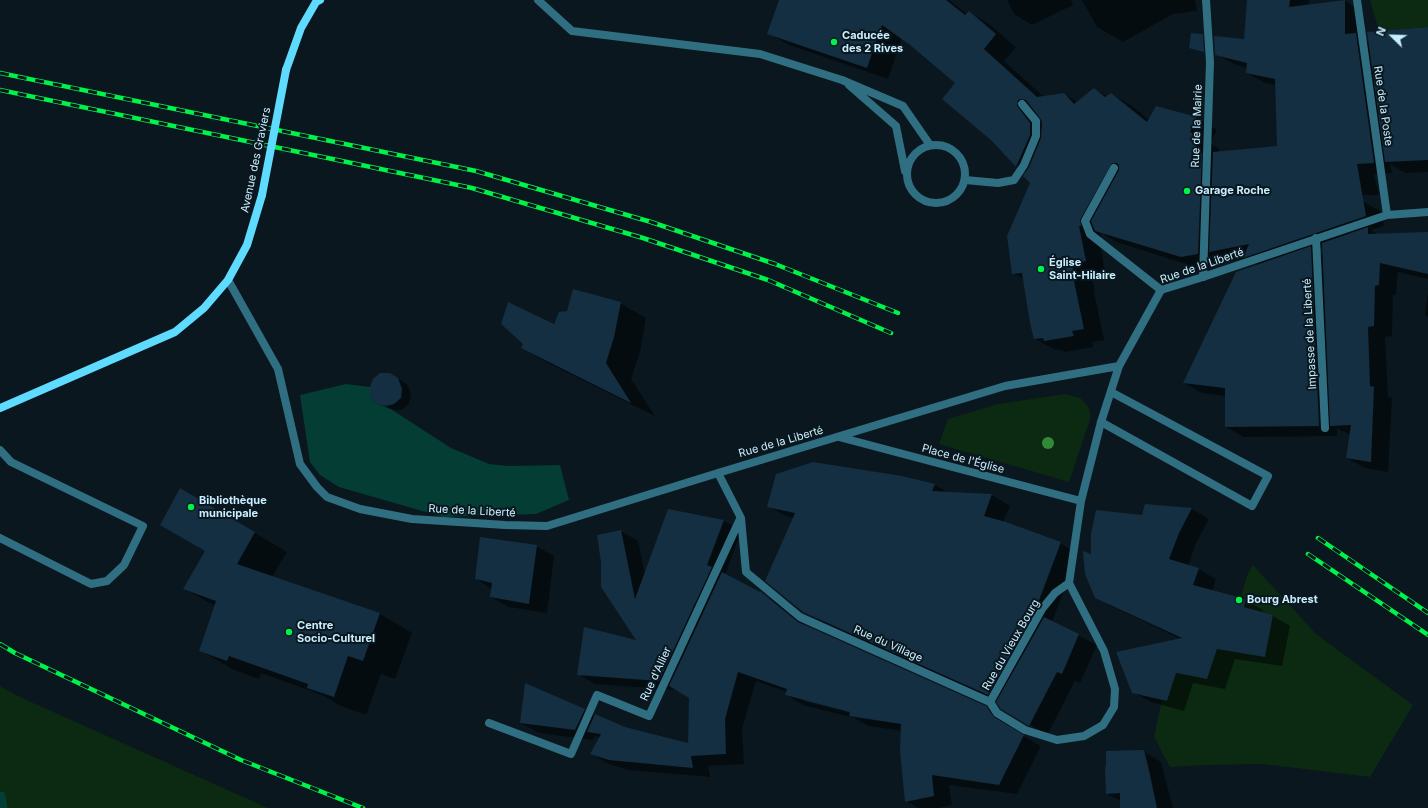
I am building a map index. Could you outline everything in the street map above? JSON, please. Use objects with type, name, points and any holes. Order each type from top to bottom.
[{"type":"street","points":[[538,0],[572,31],[760,54],[842,80],[903,106],[930,145]]},
{"type":"street","name":"Rue de la Mairie","points":[[1203,277],[1210,62],[1206,0]]},
{"type":"street","name":"Rue de la Poste","points":[[1357,0],[1387,215]]},
{"type":"street","name":"Avenue des Graviers","points":[[0,408],[175,332],[204,308],[228,280],[247,245],[262,195],[286,70],[301,28],[317,1]]},
{"type":"street","points":[[842,80],[896,126],[906,177],[908,186],[913,194],[921,200],[929,203],[943,202],[956,196],[962,188],[965,180],[965,170],[957,153],[949,147],[930,145],[915,153],[910,160],[906,177]]},
{"type":"street","points":[[965,180],[998,183],[1014,180],[1024,165],[1036,136],[1036,121],[1022,104]]},
{"type":"street","points":[[1114,168],[1084,221],[1090,234],[1161,290]]},
{"type":"street","name":"Rue de la Liberté","points":[[228,280],[278,369],[300,464],[317,487],[327,497],[360,509],[412,518],[505,525],[546,526],[1005,386],[1120,366],[1161,290],[1387,215],[1428,212]]},
{"type":"street","name":"Impasse de la Liberté","points":[[1316,238],[1325,428]]},
{"type":"street","points":[[1069,583],[1081,501],[1101,422],[1120,366]]},
{"type":"street","points":[[1101,422],[1252,506],[1268,476],[1111,392]]},
{"type":"street","name":"Place de l'Église","points":[[838,437],[1081,501]]},
{"type":"street","points":[[0,450],[11,462],[143,526],[124,565],[107,581],[91,584],[0,538]]},
{"type":"street","name":"Rue du Village","points":[[718,473],[741,518],[746,572],[800,617],[990,702],[997,713],[1024,730],[1057,740],[1084,736],[1103,725],[1114,708],[1115,688],[1104,651],[1069,583]]},
{"type":"street","name":"Rue d'Allier","points":[[489,723],[571,754],[597,695],[649,716],[741,518]]},
{"type":"street","name":"Rue du Vieux Bourg","points":[[990,702],[1042,609],[1055,593],[1069,583]]},
{"type":"shaded area","points":[[1370,0],[1428,0],[1428,27],[1379,31]]},
{"type":"shaded area","points":[[346,384],[370,387],[370,397],[377,404],[386,406],[451,448],[489,464],[508,466],[560,465],[569,500],[536,514],[443,517],[339,487],[320,475],[310,462],[300,395]]},
{"type":"shaded area","points":[[1065,394],[1080,398],[1088,406],[1091,416],[1069,482],[939,444],[948,419],[998,404]]},
{"type":"shaded area","points":[[1253,565],[1316,634],[1413,705],[1370,777],[1263,764],[1170,767],[1154,737],[1162,700],[1167,701],[1175,673],[1207,679],[1217,649],[1265,656],[1273,615],[1244,607],[1246,599],[1241,595],[1248,573]]},
{"type":"shaded area","points":[[0,686],[22,698],[268,808],[0,808]]},
{"type":"building","points":[[779,0],[946,0],[965,15],[969,11],[996,34],[984,49],[1037,97],[1064,93],[1074,104],[1094,88],[1105,97],[1111,93],[1147,122],[1156,106],[1197,117],[1190,132],[1199,136],[1195,154],[1202,153],[1198,254],[1181,257],[1095,231],[1091,221],[1119,170],[1117,163],[1112,163],[1080,220],[1081,226],[1079,226],[1086,261],[1072,264],[1084,329],[1072,331],[1074,336],[1044,341],[1043,338],[1034,339],[1022,273],[1012,274],[1007,236],[1030,183],[1023,176],[1029,167],[1041,138],[1042,121],[1040,118],[1026,100],[1018,100],[1018,107],[1030,123],[1030,135],[1016,167],[992,141],[942,99],[955,83],[910,45],[882,25],[867,68],[767,34]]},
{"type":"building","points":[[1247,0],[1290,0],[1289,7],[1345,0],[1345,34],[1356,33],[1374,163],[1357,164],[1366,216],[1243,258],[1249,244],[1209,252],[1213,152],[1277,146],[1275,79],[1246,73],[1247,63],[1215,55],[1214,36],[1244,39]]},
{"type":"building","points":[[1428,27],[1428,160],[1385,162],[1367,32]]},
{"type":"building","points":[[1191,33],[1203,34],[1204,52],[1189,48]]},
{"type":"building","points":[[1368,227],[1368,234],[1428,232],[1428,274],[1380,263],[1379,285],[1375,286],[1374,326],[1368,327],[1370,386],[1374,387],[1371,462],[1346,458],[1351,425],[1330,426],[1322,243]]},
{"type":"building","points":[[1311,246],[1319,426],[1225,427],[1225,388],[1183,383],[1236,272]]},
{"type":"building","points":[[573,289],[621,302],[614,337],[606,363],[631,403],[521,348],[523,344],[501,324],[508,302],[554,324],[559,312],[567,311]]},
{"type":"building","points":[[380,373],[390,373],[398,378],[402,389],[401,398],[394,404],[386,406],[377,404],[370,397],[370,387],[373,379]]},
{"type":"building","points":[[813,462],[902,476],[935,484],[932,491],[992,494],[984,516],[1006,522],[1061,542],[1035,611],[988,695],[803,612],[765,581],[795,513],[767,507],[776,474]]},
{"type":"building","name":"Centre Socio-Culturel","points":[[180,488],[255,532],[237,564],[380,613],[363,661],[348,656],[334,697],[307,688],[308,684],[229,656],[227,661],[199,651],[216,601],[183,589],[205,551],[160,525]]},
{"type":"building","points":[[1145,504],[1192,508],[1179,533],[1169,559],[1199,568],[1193,585],[1246,599],[1244,607],[1273,615],[1265,657],[1217,649],[1207,679],[1176,673],[1167,701],[1132,693],[1116,652],[1182,638],[1095,598],[1085,574],[1083,551],[1091,554],[1091,534],[1096,510],[1142,515]]},
{"type":"building","points":[[668,509],[724,520],[707,565],[712,567],[659,681],[577,675],[584,627],[636,640],[601,587],[601,562],[597,535],[621,530],[635,599]]},
{"type":"building","points":[[480,537],[537,545],[529,604],[490,597],[492,583],[475,579]]},
{"type":"building","points":[[722,572],[760,591],[798,622],[986,706],[994,717],[1024,735],[999,785],[932,775],[934,796],[905,802],[900,750],[901,724],[849,716],[850,712],[785,695],[787,689],[738,672],[725,719],[726,754],[691,756],[693,768],[609,760],[590,754],[601,734],[587,732],[595,714],[625,727],[688,743],[689,698],[669,686]]},
{"type":"building","points":[[1044,617],[1079,634],[1062,674],[1057,672],[1029,726],[1001,709],[996,702]]},
{"type":"building","points":[[525,683],[585,709],[575,730],[520,723]]},
{"type":"building","points":[[1144,750],[1157,808],[1120,808],[1120,793],[1106,794],[1106,751]]},
{"type":"waterway","points":[[1,796],[3,808]]},
{"type":"railway","points":[[0,73],[476,171],[651,222],[775,264],[898,313]]},
{"type":"railway","points":[[0,90],[472,188],[643,238],[768,280],[891,333]]},
{"type":"railway","points":[[1318,538],[1428,613]]},
{"type":"railway","points":[[1308,554],[1428,635]]},
{"type":"railway","points":[[0,644],[15,653],[241,760],[363,808]]},
{"type":"place","name":"Caducée des 2 Rives","points":[[834,42]]},
{"type":"place","name":"Garage Roche","points":[[1187,191]]},
{"type":"place","name":"Église Saint-Hilaire","points":[[1041,269]]},
{"type":"place","name":"Bibliothèque municipale","points":[[191,507]]},
{"type":"place","name":"Bourg Abrest","points":[[1239,600]]},
{"type":"place","name":"Centre Socio-Culturel","points":[[289,632]]}]
